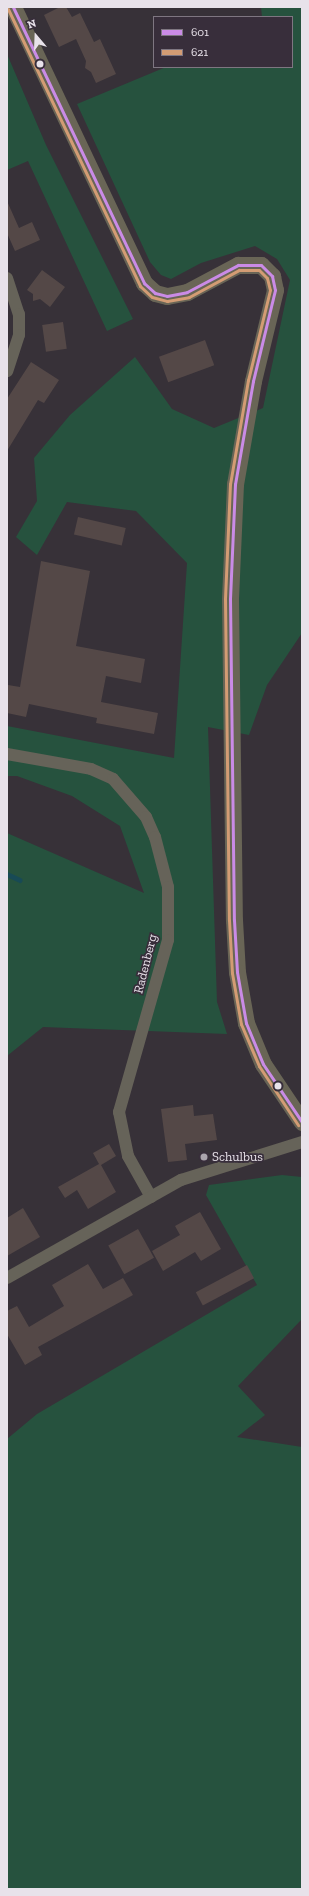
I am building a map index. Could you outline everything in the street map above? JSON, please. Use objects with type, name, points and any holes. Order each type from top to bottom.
[{"type":"main road","points":[[13,7],[144,283],[155,293],[167,296],[187,292],[238,265],[260,265],[272,276],[275,290],[253,381],[235,484],[230,639],[234,920],[240,990],[246,1023],[263,1064],[302,1122]]},
{"type":"street","points":[[7,278],[19,314],[19,335],[7,371]]},
{"type":"street","name":"Radenberg","points":[[7,754],[91,769],[113,780],[146,817],[155,837],[168,887],[168,940],[119,1112],[128,1156],[151,1197]]},
{"type":"street","points":[[7,1278],[151,1197],[206,1170],[302,1142]]},
{"type":"green space","points":[[261,7],[302,7],[302,633],[267,685],[249,735],[208,727],[217,1002],[227,1034],[43,1027],[7,1056],[7,833],[144,893],[120,826],[72,796],[17,776],[7,776],[7,726],[174,758],[187,563],[136,511],[67,502],[37,555],[16,537],[37,501],[34,458],[70,415],[135,357],[172,409],[214,428],[263,408],[290,280],[277,259],[255,246],[201,263],[171,279],[161,275],[150,262],[77,104],[164,68],[293,68],[293,16],[262,16]]},
{"type":"green space","points":[[7,54],[46,145],[133,319],[107,331],[28,161],[7,170]]},
{"type":"green space","points":[[282,1175],[302,1177],[302,1319],[238,1386],[265,1415],[237,1437],[302,1447],[302,1889],[7,1889],[7,1439],[37,1414],[257,1285],[206,1195],[209,1185]]},
{"type":"building","points":[[60,7],[66,7],[72,17],[80,13],[94,42],[100,39],[116,74],[96,83],[91,72],[85,68],[86,61],[76,39],[59,47],[44,15]]},
{"type":"building","points":[[7,201],[19,228],[32,222],[40,240],[15,251],[7,233]]},
{"type":"building","points":[[42,270],[65,287],[50,307],[40,299],[33,301],[33,294],[27,290]]},
{"type":"building","points":[[63,322],[67,349],[46,352],[42,325]]},
{"type":"building","points":[[205,340],[214,365],[168,382],[159,357]]},
{"type":"building","points":[[31,362],[59,380],[44,403],[38,400],[7,451],[7,399]]},
{"type":"building","points":[[78,517],[126,528],[122,546],[74,535]]},
{"type":"building","points":[[41,561],[90,571],[76,646],[145,659],[141,683],[106,676],[101,702],[158,713],[154,734],[96,723],[97,718],[29,704],[26,717],[7,713],[8,685],[20,687]]},
{"type":"building","points":[[193,1105],[194,1116],[213,1114],[217,1140],[185,1144],[187,1160],[168,1162],[161,1109]]},
{"type":"building","points":[[109,1144],[116,1156],[101,1165],[116,1192],[88,1209],[77,1190],[65,1198],[58,1187],[99,1164],[93,1153]]},
{"type":"building","points":[[23,1208],[40,1237],[7,1256],[7,1218]]},
{"type":"building","points":[[200,1212],[221,1249],[201,1261],[195,1252],[163,1271],[152,1251],[180,1235],[175,1226]]},
{"type":"building","points":[[138,1229],[154,1258],[124,1274],[108,1245]]},
{"type":"building","points":[[88,1264],[103,1289],[123,1278],[133,1295],[38,1347],[42,1355],[25,1365],[7,1334],[7,1311],[17,1306],[29,1327],[64,1306],[52,1285]]},
{"type":"building","points":[[247,1265],[254,1278],[203,1305],[196,1292]]},
{"type":"waterway","points":[[7,874],[20,880]]},
{"type":"transit line","name":"601","points":[[13,7],[144,283],[155,293],[167,296],[187,292],[238,265],[261,265],[272,276],[275,290],[253,381],[235,484],[230,599],[234,920],[237,972],[246,1023],[263,1064],[302,1122]]},
{"type":"transit line","name":"621","points":[[8,9],[140,286],[152,297],[167,301],[189,297],[239,270],[259,270],[267,278],[270,290],[248,380],[230,484],[225,599],[229,920],[232,973],[241,1024],[259,1066],[298,1125]]},
{"type":"place","name":"Schulbus","points":[[204,1157]]}]
